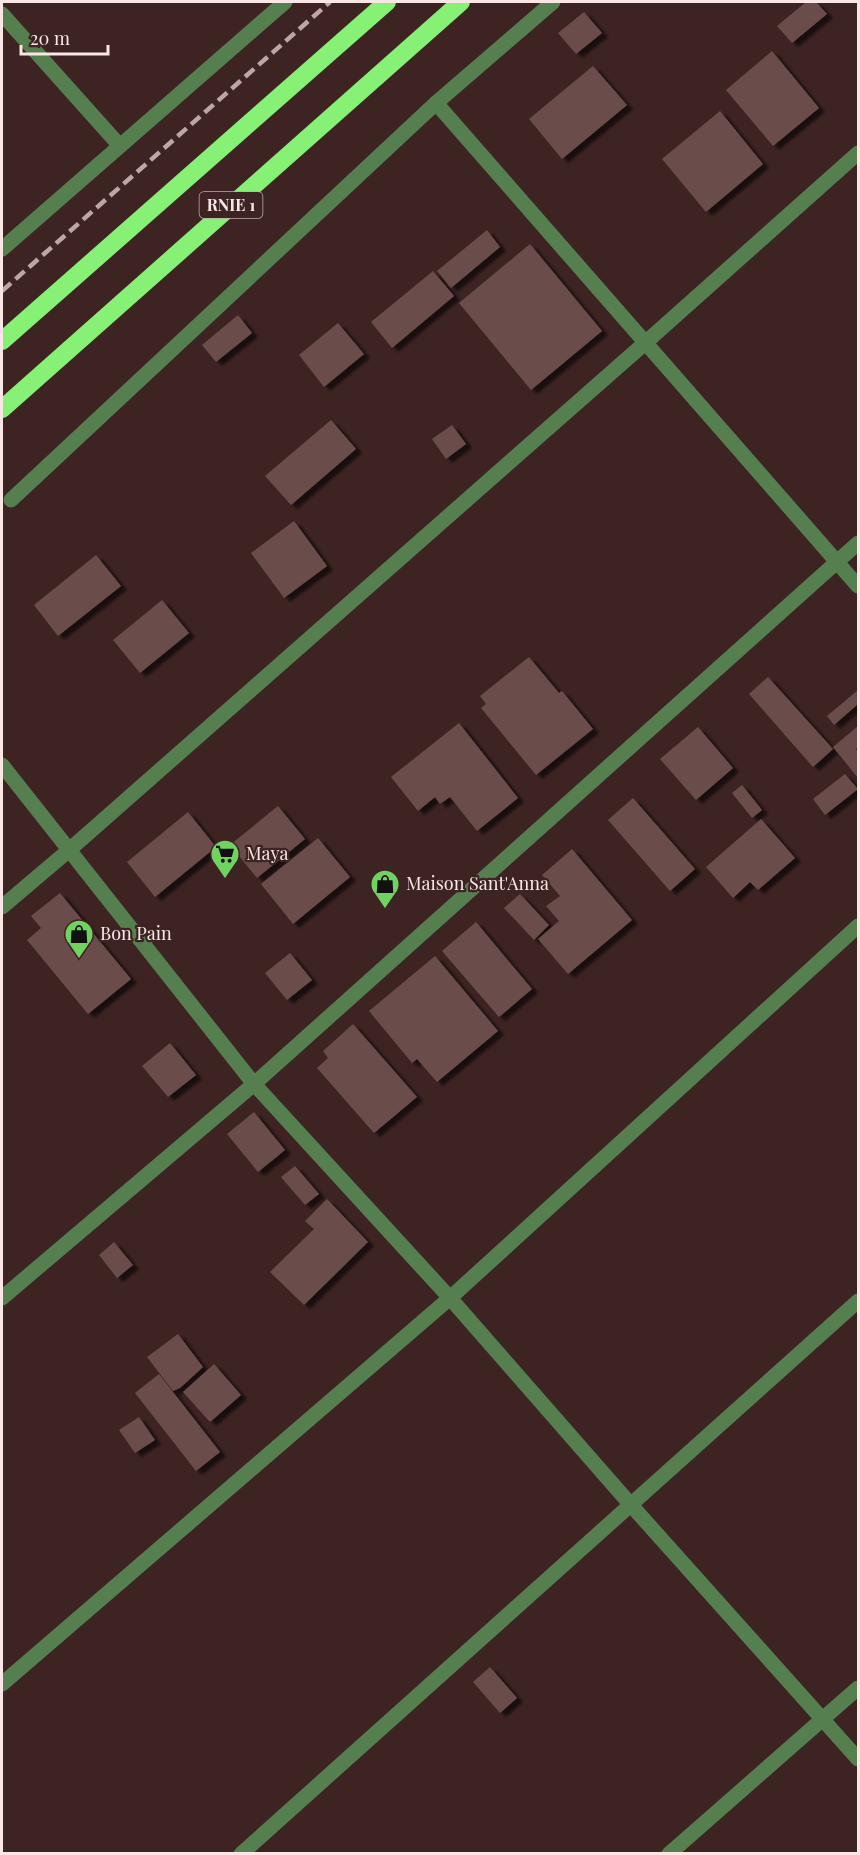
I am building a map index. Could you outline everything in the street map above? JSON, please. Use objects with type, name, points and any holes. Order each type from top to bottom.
[{"type":"highway","name":"RNIE 1","points":[[2,341],[387,2]]},
{"type":"highway","name":"RNIE 1","points":[[2,409],[461,2]]},
{"type":"street","points":[[2,249],[285,2]]},
{"type":"street","points":[[10,500],[436,103],[553,2]]},
{"type":"street","points":[[2,14],[120,146]]},
{"type":"street","points":[[436,103],[858,586]]},
{"type":"street","points":[[2,907],[858,153]]},
{"type":"street","points":[[2,1298],[254,1084],[858,543]]},
{"type":"street","points":[[2,765],[254,1084],[450,1298],[858,1759]]},
{"type":"street","points":[[2,1684],[450,1298],[858,926]]},
{"type":"street","points":[[242,1854],[858,1301]]},
{"type":"street","points":[[669,1854],[858,1688]]},
{"type":"building","points":[[806,2],[816,2],[827,14],[792,43],[777,26]]},
{"type":"building","points":[[584,12],[602,33],[576,54],[558,33]]},
{"type":"building","points":[[772,51],[819,108],[773,146],[726,90]]},
{"type":"building","points":[[593,66],[627,105],[562,159],[529,119]]},
{"type":"building","points":[[720,111],[763,164],[706,212],[662,159]]},
{"type":"building","points":[[487,230],[500,247],[451,288],[437,271]]},
{"type":"building","points":[[530,244],[602,331],[531,390],[459,303]]},
{"type":"building","points":[[433,271],[454,296],[392,348],[371,322]]},
{"type":"building","points":[[238,315],[252,333],[216,362],[202,345]]},
{"type":"building","points":[[338,323],[364,354],[324,387],[299,355]]},
{"type":"building","points":[[331,420],[356,449],[291,505],[265,476]]},
{"type":"building","points":[[452,425],[466,444],[446,459],[432,439]]},
{"type":"building","points":[[294,521],[327,566],[284,598],[251,553]]},
{"type":"building","points":[[96,555],[121,586],[58,636],[34,605]]},
{"type":"building","points":[[162,600],[189,633],[140,673],[113,640]]},
{"type":"building","points":[[529,657],[559,693],[562,691],[593,729],[536,775],[481,708],[486,704],[480,696]]},
{"type":"building","points":[[768,677],[833,749],[813,767],[749,694]]},
{"type":"building","points":[[858,690],[858,704],[834,725],[827,716]]},
{"type":"building","points":[[459,723],[518,798],[477,831],[450,797],[440,804],[435,797],[418,811],[391,777]]},
{"type":"building","points":[[858,726],[858,747],[856,749],[858,778],[833,747]]},
{"type":"building","points":[[698,727],[733,768],[696,800],[660,759]]},
{"type":"building","points":[[845,774],[858,789],[825,815],[813,799]]},
{"type":"building","points":[[742,785],[762,810],[752,818],[732,793]]},
{"type":"building","points":[[633,798],[695,869],[670,891],[608,820]]},
{"type":"building","points":[[278,806],[305,839],[257,878],[230,845]]},
{"type":"building","points":[[188,812],[216,847],[155,897],[127,862]]},
{"type":"building","points":[[761,819],[795,858],[758,890],[750,882],[733,898],[706,867]]},
{"type":"building","points":[[318,838],[350,877],[293,924],[261,884]]},
{"type":"building","points":[[572,849],[632,920],[568,974],[538,939],[559,921],[546,906],[560,896],[542,875]]},
{"type":"building","name":"Bon Pain","points":[[60,893],[131,979],[88,1014],[27,940],[41,928],[31,916]]},
{"type":"building","points":[[520,894],[549,925],[534,940],[504,908]]},
{"type":"building","points":[[476,922],[532,989],[499,1017],[442,951]]},
{"type":"building","points":[[290,953],[312,980],[287,1000],[265,973]]},
{"type":"building","points":[[435,956],[498,1031],[437,1082],[417,1059],[412,1063],[369,1011]]},
{"type":"building","points":[[353,1024],[417,1097],[374,1133],[317,1068],[328,1058],[323,1051]]},
{"type":"building","points":[[170,1043],[196,1075],[168,1097],[142,1066]]},
{"type":"building","points":[[254,1112],[285,1150],[258,1172],[227,1134]]},
{"type":"building","points":[[295,1166],[319,1194],[305,1205],[281,1177]]},
{"type":"building","points":[[327,1199],[368,1242],[304,1305],[270,1272],[314,1229],[305,1221]]},
{"type":"building","points":[[114,1242],[133,1265],[117,1278],[99,1255]]},
{"type":"building","points":[[178,1334],[203,1367],[180,1388],[173,1391],[147,1357]]},
{"type":"building","points":[[214,1364],[241,1395],[210,1422],[183,1392]]},
{"type":"building","points":[[159,1374],[220,1452],[196,1471],[135,1393]]},
{"type":"building","points":[[139,1417],[155,1440],[135,1453],[119,1430]]},
{"type":"building","points":[[490,1667],[517,1698],[500,1713],[473,1682]]},
{"type":"railway","points":[[2,291],[330,2]]},
{"type":"place","name":"Maya","points":[[225,880]]},
{"type":"place","name":"Maison Sant'Anna","points":[[385,910]]},
{"type":"place","name":"Bon Pain","points":[[79,960]]}]
